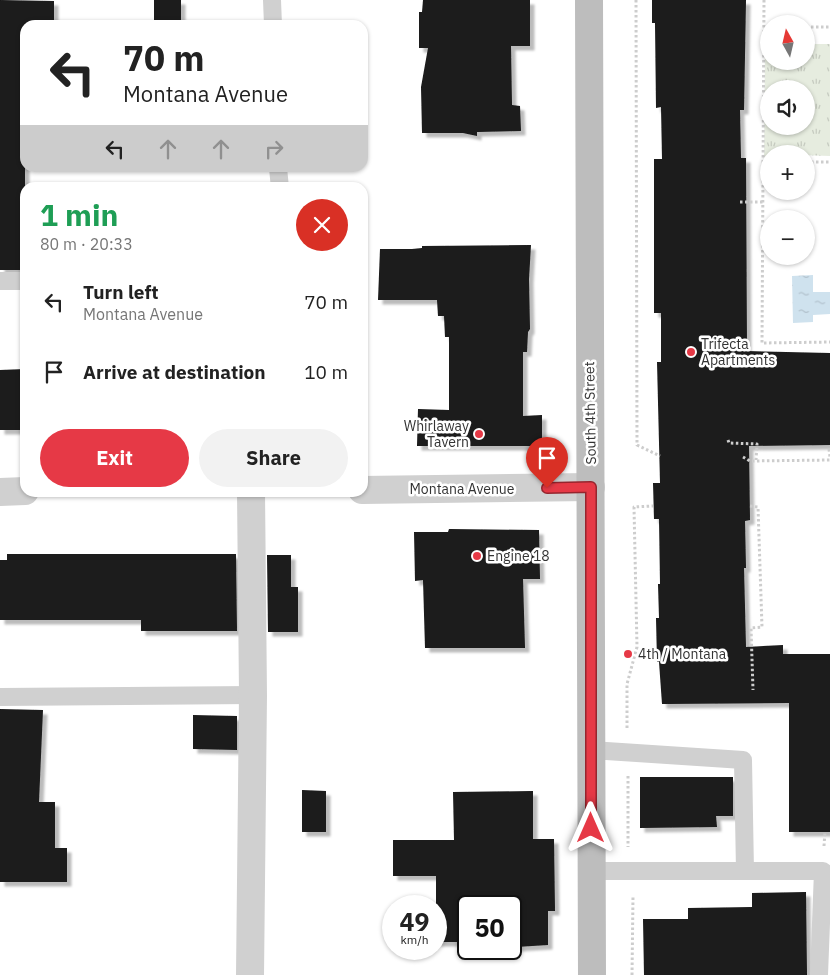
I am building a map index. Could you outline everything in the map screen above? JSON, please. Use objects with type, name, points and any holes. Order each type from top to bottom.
[{"type":"main road","name":"South 4th Street","points":[[589,0],[592,975]]},
{"type":"street","name":"Montana Avenue","points":[[368,490],[591,487]]},
{"type":"street","points":[[0,492],[20,491]]},
{"type":"street","points":[[250,975],[253,695],[251,497]]},
{"type":"lane","points":[[272,0],[273,20]]},
{"type":"lane","points":[[0,281],[20,281]]},
{"type":"lane","points":[[0,697],[253,695]]},
{"type":"lane","points":[[591,750],[743,760],[745,871]]},
{"type":"lane","points":[[591,870],[827,871],[819,975]]},
{"type":"path","points":[[636,0],[637,445],[660,456]]},
{"type":"path","points":[[764,0],[765,15]]},
{"type":"path","points":[[815,27],[830,27]]},
{"type":"path","points":[[764,145],[765,70]]},
{"type":"path","points":[[815,162],[830,162]]},
{"type":"path","points":[[740,202],[764,202],[762,343],[830,342]]},
{"type":"path","points":[[728,440],[729,443],[757,444],[756,460]]},
{"type":"path","points":[[743,457],[756,460],[830,458],[829,449]]},
{"type":"path","points":[[634,507],[653,506]]},
{"type":"path","points":[[750,506],[758,507],[762,627],[751,628],[753,690]]},
{"type":"green space","points":[[815,44],[830,44],[830,156],[815,156],[815,145],[764,145],[764,135],[815,135],[815,80],[765,80],[765,70],[815,70]]},
{"type":"water","points":[[813,275],[813,292],[830,292],[830,314],[813,315],[813,322],[793,323],[792,276]]},
{"type":"building","points":[[0,0],[54,1],[54,20],[20,20],[20,172],[25,172],[25,182],[20,182],[20,270],[0,270]]},
{"type":"building","points":[[154,0],[181,0],[181,20],[154,20]]},
{"type":"building","points":[[423,0],[530,0],[530,46],[511,46],[512,105],[520,106],[521,131],[477,132],[477,136],[463,133],[422,133],[421,87],[428,48],[419,48],[419,12],[422,12]]},
{"type":"building","name":"Trifecta Apartments","points":[[652,0],[746,0],[744,110],[740,110],[741,158],[746,158],[747,351],[830,353],[830,445],[749,446],[750,520],[745,521],[746,568],[744,568],[746,647],[783,645],[783,654],[830,654],[830,832],[789,832],[789,703],[662,704],[659,662],[657,662],[656,618],[659,618],[659,519],[654,519],[653,483],[660,483],[657,362],[661,362],[661,313],[654,313],[654,159],[662,159],[661,107],[656,108],[655,23],[652,23]]},
{"type":"building","points":[[531,245],[529,279],[530,329],[528,332],[527,352],[523,352],[523,416],[542,415],[542,446],[417,446],[418,409],[449,410],[449,337],[445,337],[444,316],[438,316],[437,300],[378,300],[380,249],[412,249],[422,248],[422,246]]},
{"type":"building","points":[[20,369],[20,430],[0,430],[0,370]]},
{"type":"building","points":[[449,529],[539,530],[540,579],[523,579],[525,648],[425,648],[423,580],[415,581],[414,532],[448,532]]},
{"type":"building","points":[[7,554],[236,554],[237,631],[141,631],[141,620],[0,620],[0,560],[7,560]]},
{"type":"building","points":[[267,555],[291,555],[291,587],[298,587],[298,632],[268,632]]},
{"type":"building","points":[[0,709],[43,710],[39,802],[55,802],[55,848],[67,848],[67,882],[0,882]]},
{"type":"building","points":[[193,715],[237,716],[237,750],[193,749]]},
{"type":"building","points":[[640,777],[733,777],[733,816],[716,816],[717,827],[640,828]]},
{"type":"building","points":[[302,790],[326,791],[326,832],[302,832]]},
{"type":"building","points":[[533,791],[533,839],[554,839],[555,911],[548,911],[548,945],[522,947],[522,895],[457,895],[457,942],[447,942],[447,895],[436,895],[436,876],[393,876],[393,840],[454,840],[453,792]]},
{"type":"building","points":[[806,892],[807,975],[644,975],[643,919],[688,919],[688,908],[752,907],[752,893]]},
{"type":"place","name":"Trifecta Apartments","points":[[691,352]]},
{"type":"place","name":"Whirlaway Tavern","points":[[479,434]]},
{"type":"place","name":"Engine 18","points":[[477,556]]},
{"type":"place","name":"4th / Montana","points":[[628,654]]},
{"type":"route","points":[[547,488],[591,487],[591,828]]}]
